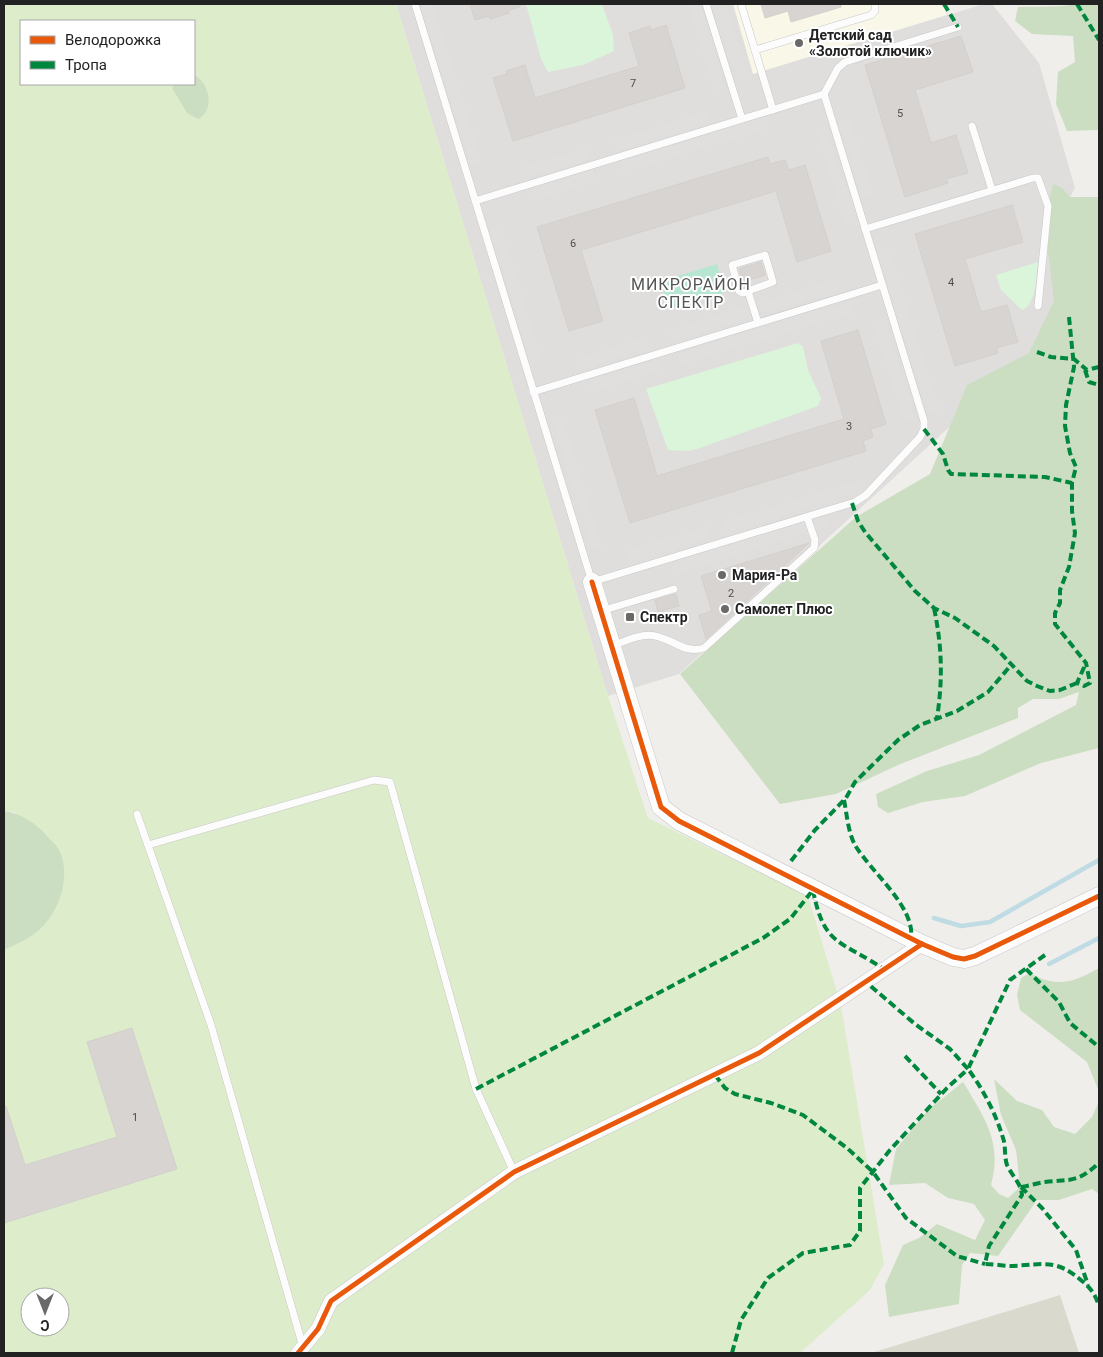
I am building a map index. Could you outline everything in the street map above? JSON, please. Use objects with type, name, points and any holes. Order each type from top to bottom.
[{"type":"street","points":[[592,582],[661,807],[679,821],[922,944],[964,959],[975,956],[1099,896]]},
{"type":"street","points":[[301,1350],[318,1329],[331,1301],[514,1172],[759,1053],[922,944]]},
{"type":"lane","points":[[415,4],[592,582],[861,499],[920,437],[924,429],[924,421],[824,94]]},
{"type":"lane","points":[[706,4],[742,119]]},
{"type":"lane","points":[[741,4],[773,110]]},
{"type":"lane","points":[[755,50],[872,15],[875,11],[875,4]]},
{"type":"lane","points":[[475,200],[824,94],[841,64],[958,27]]},
{"type":"lane","points":[[972,126],[992,190]]},
{"type":"lane","points":[[865,229],[1038,178],[1041,182],[1048,208],[1038,306]]},
{"type":"lane","points":[[765,255],[773,282],[748,291],[743,293],[739,291],[732,265],[765,255]]},
{"type":"lane","points":[[534,392],[882,285]]},
{"type":"lane","points":[[748,291],[758,323]]},
{"type":"lane","points":[[612,647],[645,635],[654,635],[686,649],[704,648],[814,548],[815,540],[807,517]]},
{"type":"lane","points":[[601,611],[674,589]]},
{"type":"lane","points":[[148,845],[374,780],[390,782],[476,1089],[514,1172]]},
{"type":"lane","points":[[137,814],[211,1025],[301,1350]]},
{"type":"shaded area","points":[[396,4],[942,4],[948,15],[984,4],[992,4],[1039,63],[1075,188],[1060,216],[1072,307],[1035,357],[957,420],[679,674],[608,696]]},
{"type":"shaded area","points":[[421,4],[433,4],[482,162],[471,166]]},
{"type":"shaded area","points":[[688,4],[700,4],[725,88],[715,91]]},
{"type":"shaded area","points":[[714,4],[726,4],[748,76],[737,79]]},
{"type":"shaded area","name":"Детский сад «Золотой ключик»","points":[[733,4],[942,4],[947,15],[753,74]]},
{"type":"shaded area","points":[[707,111],[711,122],[617,150],[614,140]]},
{"type":"shaded area","points":[[766,117],[769,128],[623,172],[620,162]]},
{"type":"shaded area","points":[[850,118],[873,194],[863,198],[839,122]]},
{"type":"shaded area","points":[[826,126],[855,221],[845,225],[816,129]]},
{"type":"shaded area","points":[[587,148],[590,159],[523,179],[520,168]]},
{"type":"shaded area","points":[[594,170],[597,180],[536,199],[532,188]]},
{"type":"shaded area","points":[[501,228],[541,358],[531,361],[491,231]]},
{"type":"shaded area","points":[[891,253],[939,410],[928,413],[880,256]]},
{"type":"shaded area","points":[[837,279],[840,290],[767,312],[764,301]]},
{"type":"shaded area","points":[[851,301],[854,312],[681,365],[678,354]]},
{"type":"shaded area","points":[[745,307],[749,318],[672,341],[669,330]]},
{"type":"shaded area","points":[[886,324],[915,419],[904,422],[875,327]]},
{"type":"shaded area","points":[[645,338],[648,348],[584,368],[581,357]]},
{"type":"shaded area","points":[[660,360],[663,370],[592,392],[589,381]]},
{"type":"shaded area","points":[[562,417],[602,547],[592,550],[552,420]]},
{"type":"shaded area","points":[[857,481],[860,492],[725,533],[722,522]]},
{"type":"shaded area","points":[[825,516],[829,526],[677,573],[673,562]]},
{"type":"shaded area","points":[[708,526],[712,537],[630,562],[627,551]]},
{"type":"shaded area","points":[[1060,1295],[1079,1353],[871,1353]]},
{"type":"green space","points":[[4,4],[396,4],[608,696],[648,818],[808,896],[841,1005],[884,1264],[870,1290],[800,1353],[4,1353],[4,950],[23,941],[15,812],[4,811]]},
{"type":"green space","points":[[526,4],[602,4],[613,35],[614,51],[583,65],[548,72],[541,59]]},
{"type":"green space","points":[[1099,4],[1099,130],[1067,131],[1056,104],[1058,72],[1075,62],[1073,36],[1032,34],[1015,21],[1018,7]]},
{"type":"green space","points":[[195,76],[199,79],[207,90],[209,103],[204,115],[198,119],[187,113],[172,88],[174,85],[195,85]]},
{"type":"green space","points":[[1053,184],[1062,188],[1070,197],[1099,197],[1099,748],[1041,763],[965,796],[923,802],[888,813],[878,807],[876,794],[927,771],[979,755],[1076,705],[1079,692],[1059,699],[1033,699],[1018,708],[1018,718],[898,765],[836,794],[780,804],[680,674],[856,517],[930,474],[967,385],[1029,353],[1054,301],[1048,251],[1048,206]]},
{"type":"green space","points":[[1038,262],[1031,302],[1022,310],[1001,290],[996,275]]},
{"type":"green space","points":[[717,264],[726,292],[669,309],[661,281]]},
{"type":"green space","points":[[798,343],[803,347],[808,370],[821,398],[818,406],[697,449],[687,451],[668,450],[646,389]]},
{"type":"green space","points":[[4,811],[22,816],[33,823],[58,848],[64,869],[64,880],[55,909],[43,926],[35,934],[4,950]]},
{"type":"green space","points":[[1099,968],[1099,1092],[1087,1062],[1020,1010],[1017,995],[1021,978],[1030,973],[1049,981],[1065,982]]},
{"type":"green space","points":[[994,1079],[1017,1101],[1042,1110],[1054,1127],[1075,1134],[1092,1117],[1099,1101],[1099,1194],[1092,1189],[1059,1200],[1037,1200],[998,1256],[970,1253],[962,1265],[959,1304],[889,1317],[885,1285],[903,1245],[919,1238],[937,1224],[975,1240],[985,1220],[974,1204],[948,1198],[925,1183],[889,1185],[896,1149],[928,1110],[963,1082],[984,1119],[993,1143],[995,1156],[991,1185],[999,1194],[1008,1198],[1018,1189],[1019,1176],[1016,1150],[1001,1115]]},
{"type":"building","points":[[470,4],[520,4],[520,7],[490,19],[489,16],[475,20]]},
{"type":"building","points":[[761,4],[841,4],[841,7],[791,22],[788,11],[765,18]]},
{"type":"building","points":[[666,25],[685,88],[513,141],[493,78],[507,74],[506,71],[525,65],[535,98],[639,66],[629,33],[650,26],[651,30]]},
{"type":"building","points":[[961,36],[973,72],[915,90],[931,143],[956,135],[968,173],[946,179],[948,183],[905,197],[865,65]]},
{"type":"building","points":[[768,157],[770,164],[785,160],[789,170],[805,165],[831,251],[797,262],[776,191],[581,250],[603,321],[569,331],[537,227]]},
{"type":"building","points":[[1012,205],[1023,242],[965,259],[981,312],[1007,305],[1018,342],[996,348],[998,353],[955,366],[915,234]]},
{"type":"building","points":[[761,262],[765,275],[743,282],[739,269]]},
{"type":"building","points":[[858,330],[886,424],[871,429],[873,437],[863,441],[866,451],[630,523],[595,410],[634,398],[657,476],[844,419],[821,341]]},
{"type":"building","points":[[809,543],[706,639],[699,615],[712,611],[701,576]]},
{"type":"building","points":[[676,594],[679,606],[658,612],[655,600]]},
{"type":"building","points":[[132,1028],[177,1169],[4,1223],[4,1106],[6,1106],[25,1165],[117,1137],[87,1042]]},
{"type":"waterway","points":[[934,918],[961,926],[990,922],[1099,860]]},
{"type":"waterway","points":[[1049,964],[1099,938]]},
{"type":"marked path","points":[[944,4],[958,27]]},
{"type":"marked path","points":[[1077,4],[1099,40]]},
{"type":"marked path","points":[[1069,317],[1074,367],[1066,405],[1065,426],[1070,453],[1076,467],[1072,483],[1072,511],[1075,533],[1069,567],[1060,590],[1060,603],[1055,613],[1055,624],[1086,663],[1090,683],[1084,686],[1077,683],[1086,663]]},
{"type":"marked path","points":[[1037,352],[1051,357],[1074,359],[1087,370],[1099,367]]},
{"type":"marked path","points":[[1085,370],[1089,382],[1099,385]]},
{"type":"marked path","points":[[924,429],[943,454],[951,474],[1045,477],[1072,483]]},
{"type":"marked path","points":[[852,503],[858,521],[865,532],[915,591],[934,608],[955,618],[994,646],[1027,681],[1050,691],[1060,690],[1077,683]]},
{"type":"marked path","points":[[934,608],[941,663],[937,718]]},
{"type":"marked path","points":[[791,861],[815,830],[846,798],[855,782],[898,740],[920,725],[957,711],[988,692],[1012,664]]},
{"type":"marked path","points":[[844,800],[849,829],[855,845],[899,902],[911,927],[911,939]]},
{"type":"marked path","points":[[813,890],[817,909],[829,933],[846,947],[885,970]]},
{"type":"marked path","points":[[476,1089],[763,938],[790,919],[813,890]]},
{"type":"marked path","points":[[1045,955],[1010,980],[968,1069],[984,1093],[997,1120],[1004,1141],[1007,1165],[1018,1183],[1022,1195],[989,1246],[985,1264],[1013,1266],[1042,1264],[1057,1266],[1073,1274],[1085,1284],[1093,1292],[1099,1306]]},
{"type":"marked path","points":[[1026,969],[1059,1002],[1070,1023],[1099,1047]]},
{"type":"marked path","points":[[732,1353],[741,1320],[768,1278],[803,1253],[850,1245],[860,1231],[860,1188],[890,1150],[947,1088],[968,1069],[950,1049],[915,1024],[867,983]]},
{"type":"marked path","points":[[905,1056],[941,1094]]},
{"type":"marked path","points":[[715,1075],[725,1088],[735,1094],[771,1103],[803,1115],[847,1148],[873,1172],[906,1218],[957,1256],[985,1264]]},
{"type":"marked path","points":[[1021,1187],[1042,1182],[1074,1179],[1085,1174],[1099,1163]]},
{"type":"marked path","points":[[1021,1187],[1042,1208],[1076,1250],[1088,1285]]},
{"type":"cycle path","points":[[592,582],[661,807],[679,821],[922,944],[953,957],[964,959],[975,956],[1099,896]]},
{"type":"cycle path","points":[[298,1353],[318,1329],[331,1301],[514,1172],[759,1053],[922,944]]},
{"type":"place","name":"Детский сад «Золотой ключик»","points":[[799,43]]},
{"type":"place","name":"Мария-Ра","points":[[722,575]]},
{"type":"place","name":"Самолет Плюс","points":[[725,609]]},
{"type":"place","name":"Спектр","points":[[630,617]]},
{"type":"district","name":"МИКРОРАЙОН СПЕКТР","points":[[691,293]]}]
